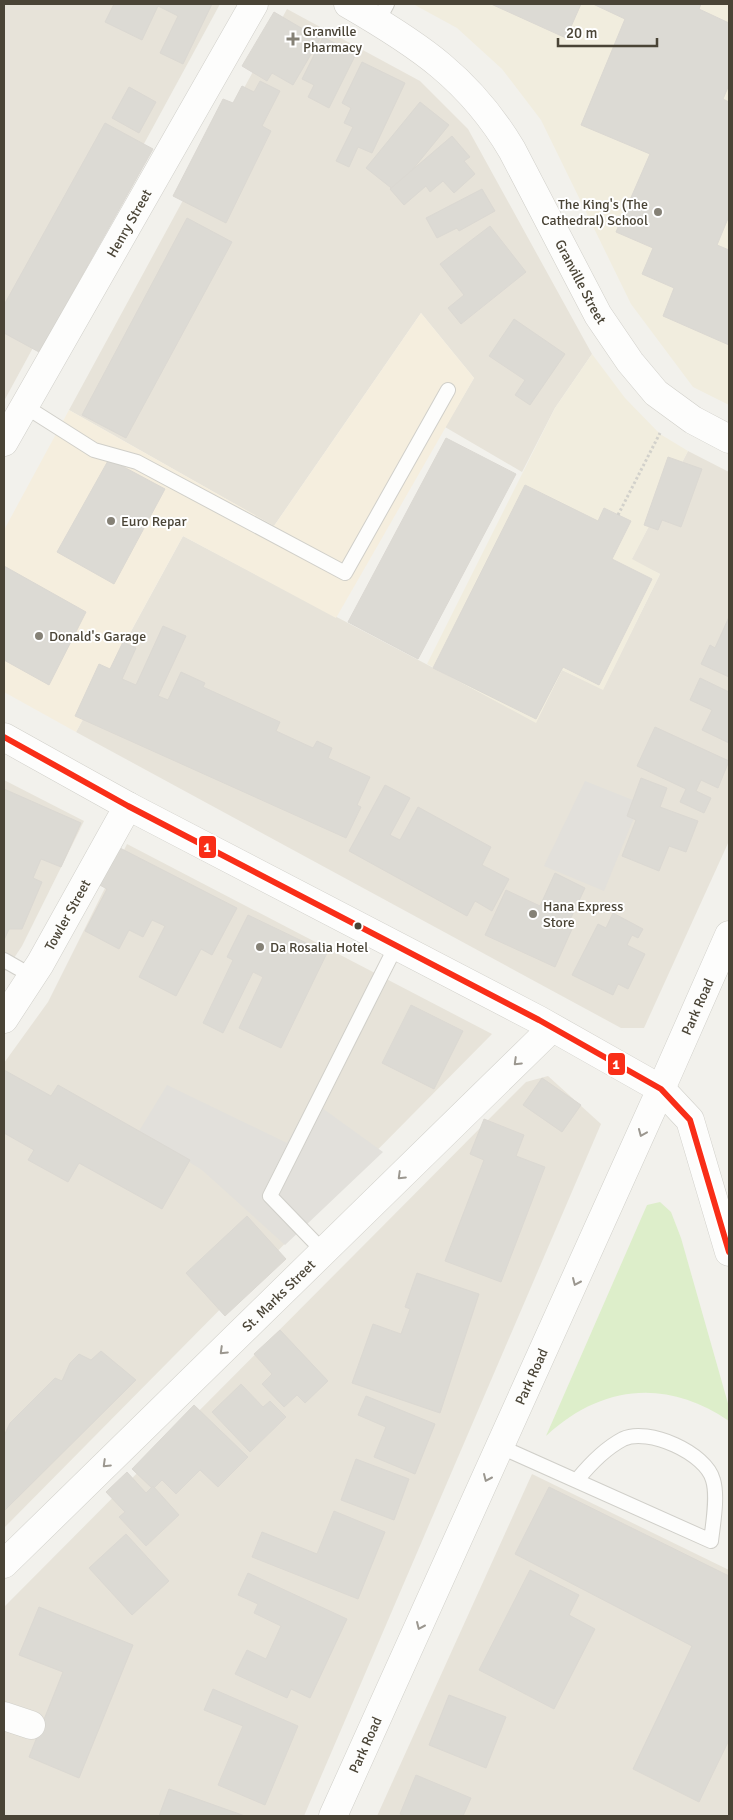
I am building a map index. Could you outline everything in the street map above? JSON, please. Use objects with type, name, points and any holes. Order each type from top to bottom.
[{"type":"street","name":"Henry Street","points":[[4,442],[23,405],[254,4]]},
{"type":"street","name":"Granville Street","points":[[348,4],[383,12],[476,97],[497,124],[598,315],[630,362],[656,394],[693,420],[729,439]]},
{"type":"street","points":[[4,737],[128,806],[552,1028],[661,1089],[690,1120],[729,1252]]},
{"type":"street","name":"Towler Street","points":[[4,1019],[32,976],[128,806]]},
{"type":"street","name":"Park Road","points":[[333,1816],[501,1447],[729,935]]},
{"type":"street","name":"St. Marks Street","points":[[4,1564],[552,1028]]},
{"type":"street","points":[[4,1716],[31,1725]]},
{"type":"lane","points":[[23,405],[94,450],[137,462],[345,573],[448,390]]},
{"type":"lane","points":[[324,1252],[270,1196],[396,946]]},
{"type":"lane","points":[[4,960],[32,976]]},
{"type":"lane","points":[[501,1447],[711,1541],[713,1480],[703,1462],[677,1445],[650,1438],[625,1438],[603,1452],[577,1480]]},
{"type":"path","points":[[618,515],[662,428]]},
{"type":"shaded area","points":[[4,4],[220,4],[4,401]]},
{"type":"shaded area","name":"The King's (The Cathedral) School","points":[[413,4],[729,4],[729,405],[693,387],[631,304],[541,120],[502,69],[457,28]]},
{"type":"shaded area","points":[[287,9],[420,81],[468,129],[592,354],[555,408],[522,472],[445,427],[474,378],[421,313],[274,526],[69,410]]},
{"type":"shaded area","points":[[421,313],[474,378],[336,618],[183,536],[76,732],[4,692],[4,530],[69,410],[274,526]]},
{"type":"shaded area","points":[[592,354],[625,398],[660,434],[688,451],[632,559],[660,574],[603,690],[562,670],[536,723],[427,664],[555,408]]},
{"type":"shaded area","points":[[688,451],[729,472],[729,841],[644,1028],[621,1028],[76,732],[183,536],[536,722],[562,670],[603,689],[660,574],[631,560]]},
{"type":"shaded area","points":[[4,780],[84,821],[22,946],[4,973]]},
{"type":"shaded area","points":[[585,781],[640,803],[604,891],[544,866]]},
{"type":"shaded area","points":[[127,844],[492,1034],[4,1528],[4,1063],[48,1002]]},
{"type":"shaded area","points":[[548,1076],[601,1124],[304,1816],[4,1816],[4,1607],[526,1082]]},
{"type":"shaded area","points":[[167,1085],[287,1143],[311,1100],[383,1152],[285,1245],[202,1170],[139,1131]]},
{"type":"shaded area","points":[[532,1474],[729,1570],[728,1816],[377,1816]]},
{"type":"green space","points":[[660,1202],[671,1212],[681,1238],[729,1407],[729,1421],[705,1407],[682,1398],[658,1393],[634,1393],[611,1398],[589,1406],[567,1419],[546,1436],[647,1205]]},
{"type":"building","points":[[114,4],[212,4],[183,64],[160,53],[178,16],[158,6],[142,40],[105,22]]},
{"type":"building","points":[[491,4],[581,4],[566,38]]},
{"type":"building","points":[[593,4],[701,4],[699,9],[729,23],[729,85],[723,99],[729,102],[729,216],[717,245],[729,250],[729,345],[663,316],[674,288],[642,274],[653,248],[616,232],[650,154],[581,125],[625,19]]},
{"type":"building","points":[[274,12],[320,39],[293,85],[272,73],[267,81],[242,66]]},
{"type":"building","points":[[323,37],[356,54],[329,108],[308,97],[314,85],[302,79]]},
{"type":"building","points":[[362,62],[405,83],[372,153],[358,147],[349,167],[336,161],[353,127],[344,123],[351,108],[342,103]]},
{"type":"building","points":[[260,81],[280,91],[262,126],[271,131],[226,223],[173,196],[223,99],[233,103],[242,86],[254,92]]},
{"type":"building","points":[[129,87],[156,102],[139,133],[112,118]]},
{"type":"building","points":[[420,102],[449,125],[395,191],[366,168]]},
{"type":"building","points":[[105,123],[153,149],[39,352],[4,333],[4,305]]},
{"type":"building","points":[[452,136],[470,157],[464,161],[475,174],[454,193],[443,181],[430,192],[426,186],[404,205],[390,189]]},
{"type":"building","points":[[482,189],[495,211],[459,231],[457,228],[437,238],[426,218]]},
{"type":"building","points":[[187,218],[232,242],[126,438],[82,415]]},
{"type":"building","points":[[490,226],[526,272],[461,324],[448,308],[464,295],[440,264]]},
{"type":"building","points":[[514,319],[565,354],[530,405],[515,395],[525,380],[489,356]]},
{"type":"building","points":[[446,438],[516,474],[418,659],[348,622]]},
{"type":"building","points":[[668,457],[702,469],[681,527],[662,520],[658,530],[644,525]]},
{"type":"building","name":"Euro Repar","points":[[109,459],[165,489],[114,584],[57,552]]},
{"type":"building","points":[[525,485],[598,521],[604,508],[631,521],[612,559],[652,579],[599,685],[563,667],[536,719],[433,668]]},
{"type":"building","name":"Donald's Garage","points":[[4,566],[86,612],[49,685],[4,660]]},
{"type":"building","points":[[729,617],[729,677],[701,664],[710,645],[715,648]]},
{"type":"building","points":[[163,626],[186,636],[158,696],[168,700],[181,672],[205,683],[203,687],[280,722],[276,731],[313,748],[317,741],[332,748],[328,758],[370,777],[357,805],[361,807],[346,838],[75,716],[99,664],[110,669],[123,642],[136,648],[122,679],[136,685]]},
{"type":"building","points":[[700,678],[729,692],[729,743],[702,730],[712,710],[690,700]]},
{"type":"building","points":[[655,727],[729,761],[718,788],[701,780],[696,791],[711,798],[704,813],[680,802],[686,789],[637,766]]},
{"type":"building","points":[[641,778],[667,788],[660,807],[698,821],[686,852],[669,846],[659,871],[622,856],[636,820],[627,816]]},
{"type":"building","points":[[385,785],[410,798],[390,835],[400,840],[418,807],[491,847],[482,865],[509,879],[492,911],[475,901],[467,916],[349,851]]},
{"type":"building","points":[[4,789],[81,823],[61,867],[41,859],[33,878],[42,882],[22,929],[9,929],[4,940]]},
{"type":"building","points":[[118,847],[237,908],[212,955],[201,949],[176,996],[139,977],[165,926],[152,920],[143,937],[129,930],[119,949],[85,931],[107,889],[98,884]]},
{"type":"building","name":"Hana Express Store","points":[[555,873],[585,888],[569,922],[572,929],[555,967],[485,935],[506,890],[540,906]]},
{"type":"building","points":[[613,913],[643,929],[638,938],[632,935],[627,945],[645,954],[628,989],[618,984],[613,995],[572,975],[598,924],[606,928]]},
{"type":"building","points":[[248,915],[327,953],[281,1048],[239,1028],[263,977],[253,972],[223,1033],[203,1023],[233,960],[227,957]]},
{"type":"building","points":[[411,1005],[463,1031],[434,1089],[382,1063]]},
{"type":"building","points":[[4,1070],[51,1096],[58,1085],[190,1160],[162,1209],[79,1163],[68,1182],[28,1160],[34,1150],[4,1133]]},
{"type":"building","points":[[542,1078],[581,1105],[562,1132],[523,1105]]},
{"type":"building","points":[[484,1119],[524,1135],[516,1156],[545,1167],[501,1282],[445,1261],[484,1160],[470,1154]]},
{"type":"building","points":[[247,1216],[286,1259],[225,1316],[186,1273]]},
{"type":"building","points":[[417,1273],[479,1294],[440,1413],[352,1383],[373,1324],[401,1334],[410,1309],[405,1307]]},
{"type":"building","points":[[280,1330],[328,1381],[305,1403],[297,1395],[284,1407],[262,1384],[272,1374],[254,1354]]},
{"type":"building","points":[[101,1351],[136,1380],[4,1511],[4,1436],[10,1423],[55,1378],[62,1381],[70,1363],[79,1354],[91,1360]]},
{"type":"building","points":[[241,1384],[263,1407],[270,1401],[286,1417],[250,1452],[212,1412]]},
{"type":"building","points":[[366,1396],[435,1424],[415,1474],[374,1457],[386,1427],[358,1415]]},
{"type":"building","points":[[194,1405],[248,1457],[218,1487],[200,1470],[176,1494],[162,1480],[153,1489],[132,1469]]},
{"type":"building","points":[[356,1459],[409,1479],[394,1520],[341,1500]]},
{"type":"building","points":[[127,1472],[146,1493],[153,1486],[179,1515],[146,1546],[119,1517],[125,1512],[106,1492]]},
{"type":"building","points":[[549,1487],[729,1576],[729,1740],[699,1802],[633,1769],[692,1646],[515,1554]]},
{"type":"building","points":[[334,1511],[385,1532],[358,1599],[252,1557],[262,1532],[317,1554]]},
{"type":"building","points":[[126,1534],[169,1581],[132,1615],[89,1568]]},
{"type":"building","points":[[530,1570],[579,1595],[569,1615],[595,1629],[554,1709],[479,1670]]},
{"type":"building","points":[[248,1573],[347,1619],[310,1698],[291,1689],[287,1698],[235,1674],[247,1650],[266,1659],[281,1626],[254,1613],[258,1604],[238,1595]]},
{"type":"building","points":[[39,1607],[133,1645],[79,1778],[29,1757],[63,1672],[19,1655]]},
{"type":"building","points":[[213,1689],[298,1726],[265,1805],[218,1785],[243,1726],[204,1710]]},
{"type":"building","points":[[449,1695],[506,1717],[486,1768],[429,1745]]},
{"type":"building","points":[[416,1775],[471,1798],[463,1816],[406,1816],[400,1814]]},
{"type":"building","points":[[169,1789],[245,1816],[159,1816]]},
{"type":"transit line","name":"1","points":[[4,737],[128,806],[539,1020],[661,1089],[690,1120],[729,1252]]},
{"type":"place","name":"Granville Pharmacy","points":[[293,39]]},
{"type":"place","name":"The King's (The Cathedral) School","points":[[658,212]]},
{"type":"place","name":"Euro Repar","points":[[111,521]]},
{"type":"place","name":"Donald's Garage","points":[[39,636]]},
{"type":"place","name":"Hana Express Store","points":[[533,914]]},
{"type":"place","name":"Da Rosalia Hotel","points":[[260,947]]}]
